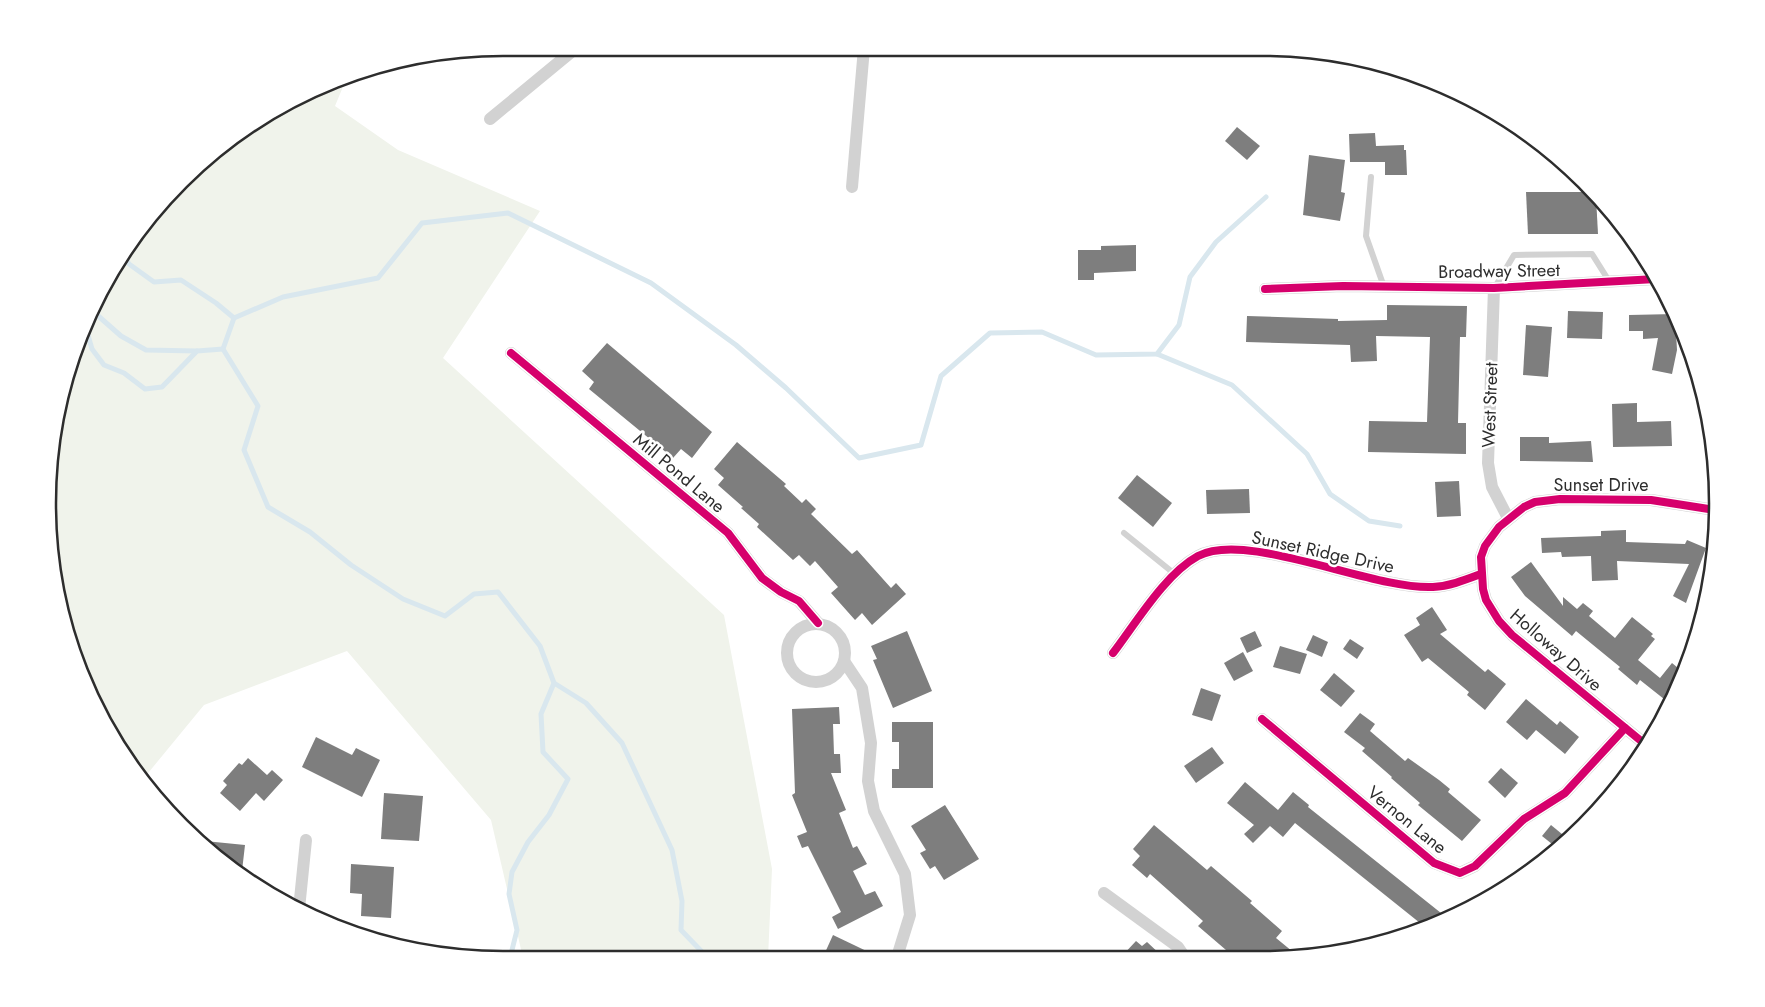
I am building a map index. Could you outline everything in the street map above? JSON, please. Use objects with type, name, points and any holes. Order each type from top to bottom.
[{"type":"street","points":[[490,119],[566,56]]},
{"type":"street","points":[[852,187],[863,56]]},
{"type":"street","name":"Broadway Street","points":[[1265,289],[1343,286],[1494,288],[1649,279]]},
{"type":"street","name":"West Street","points":[[1494,288],[1488,463],[1492,487],[1508,518]]},
{"type":"street","name":"Mill Pond Lane","points":[[511,353],[728,532],[762,578],[781,592],[799,601],[818,624],[834,630],[840,636],[844,644],[844,661],[862,688],[871,743],[868,781],[874,811],[906,874],[910,915],[898,951]]},
{"type":"street","name":"Sunset Drive","points":[[1481,557],[1492,536],[1508,518],[1535,502],[1560,499],[1651,500],[1709,509]]},
{"type":"street","name":"Sunset Ridge Drive","points":[[1113,653],[1176,575],[1197,557],[1210,551],[1237,549],[1413,586],[1444,586],[1481,574]]},
{"type":"street","name":"Holloway Drive","points":[[1481,557],[1481,574],[1486,600],[1499,621],[1512,635],[1640,740]]},
{"type":"street","points":[[818,624],[800,628],[788,642],[786,652],[791,670],[806,681],[825,681],[833,677],[844,661]]},
{"type":"street","name":"Vernon Lane","points":[[1262,719],[1434,863],[1460,873],[1475,866],[1524,819],[1566,793],[1625,728]]},
{"type":"street","points":[[299,901],[306,840]]},
{"type":"street","points":[[1104,893],[1178,947],[1181,951]]},
{"type":"lane","points":[[1371,177],[1366,236],[1384,287]]},
{"type":"lane","points":[[1494,288],[1514,255],[1592,254],[1610,282]]},
{"type":"lane","points":[[1124,533],[1176,575]]},
{"type":"shaded area","points":[[343,86],[335,106],[398,150],[540,211],[443,358],[724,615],[772,869],[768,951],[521,951],[491,820],[347,651],[204,705],[147,774],[116,727],[90,675],[71,619],[60,562],[57,533],[57,474],[60,445],[71,388],[90,332],[102,306],[132,255],[167,209],[209,167],[255,132],[306,102]]},
{"type":"building","points":[[1237,127],[1260,146],[1247,160],[1225,141]]},
{"type":"building","points":[[1375,133],[1376,146],[1404,145],[1407,175],[1385,175],[1385,162],[1350,162],[1349,134]]},
{"type":"building","points":[[1309,155],[1345,160],[1341,192],[1345,193],[1340,221],[1303,215]]},
{"type":"building","points":[[1526,192],[1583,192],[1597,207],[1598,234],[1528,234]]},
{"type":"building","points":[[1136,245],[1136,271],[1094,273],[1094,280],[1078,280],[1078,250],[1101,250],[1101,246]]},
{"type":"building","points":[[1387,305],[1467,306],[1466,337],[1460,337],[1458,423],[1466,423],[1466,454],[1368,452],[1369,421],[1427,422],[1430,337],[1376,336],[1377,361],[1351,362],[1350,345],[1246,342],[1247,316],[1338,319],[1338,321],[1387,320]]},
{"type":"building","points":[[1568,311],[1603,312],[1602,339],[1567,338]]},
{"type":"building","points":[[1667,314],[1676,335],[1677,350],[1672,374],[1652,370],[1658,338],[1643,339],[1643,331],[1629,331],[1629,315]]},
{"type":"building","points":[[1526,325],[1552,327],[1548,377],[1523,375]]},
{"type":"building","points":[[607,343],[712,432],[692,458],[681,449],[673,458],[589,389],[594,382],[582,371]]},
{"type":"building","points":[[1637,403],[1637,422],[1671,421],[1672,446],[1613,447],[1612,404]]},
{"type":"building","points":[[1520,437],[1549,437],[1549,443],[1591,441],[1593,462],[1520,461]]},
{"type":"building","points":[[737,442],[786,484],[784,486],[802,503],[806,499],[816,509],[811,514],[852,554],[857,550],[891,588],[896,583],[906,594],[872,625],[862,613],[855,620],[831,593],[838,587],[815,561],[810,566],[799,555],[793,560],[757,527],[759,524],[741,508],[743,507],[718,485],[724,478],[714,469]]},
{"type":"building","points":[[1137,475],[1172,503],[1153,527],[1118,498]]},
{"type":"building","points":[[1459,481],[1461,516],[1437,517],[1435,482]]},
{"type":"building","points":[[1249,489],[1250,513],[1207,514],[1206,490]]},
{"type":"building","points":[[1626,530],[1626,542],[1685,544],[1687,540],[1706,548],[1686,603],[1673,596],[1689,564],[1617,561],[1618,580],[1592,581],[1591,556],[1562,557],[1561,552],[1542,553],[1541,538],[1601,536],[1601,531]]},
{"type":"building","points":[[1531,562],[1563,606],[1563,597],[1577,609],[1583,603],[1593,611],[1589,616],[1615,638],[1632,617],[1653,634],[1651,636],[1655,639],[1638,660],[1660,678],[1672,663],[1678,668],[1664,699],[1640,680],[1637,685],[1618,669],[1620,667],[1576,631],[1572,636],[1525,596],[1511,577]]},
{"type":"building","points":[[1432,607],[1447,630],[1440,634],[1485,672],[1488,669],[1506,684],[1485,710],[1467,695],[1469,692],[1428,658],[1422,662],[1404,635],[1420,625],[1416,618]]},
{"type":"building","points":[[907,631],[932,691],[893,708],[873,660],[877,659],[871,646]]},
{"type":"building","points":[[1255,631],[1262,646],[1247,653],[1240,638]]},
{"type":"building","points":[[1313,635],[1328,642],[1322,657],[1306,650]]},
{"type":"building","points":[[1350,639],[1364,648],[1357,659],[1343,649]]},
{"type":"building","points":[[1280,646],[1307,654],[1300,674],[1273,667]]},
{"type":"building","points":[[1243,652],[1253,671],[1234,681],[1224,663]]},
{"type":"building","points":[[1334,673],[1355,691],[1341,707],[1320,690]]},
{"type":"building","points":[[1201,688],[1221,695],[1212,721],[1192,715]]},
{"type":"building","points":[[1526,699],[1557,725],[1560,721],[1579,737],[1565,754],[1536,730],[1527,740],[1506,722]]},
{"type":"building","points":[[839,707],[840,724],[833,724],[834,754],[840,754],[841,773],[831,773],[846,810],[839,813],[853,848],[857,846],[867,864],[853,871],[865,895],[875,891],[883,906],[838,929],[832,917],[841,912],[808,846],[802,848],[797,836],[807,832],[792,795],[795,793],[792,709]]},
{"type":"building","points":[[1360,713],[1375,724],[1370,731],[1405,761],[1408,758],[1439,780],[1450,789],[1448,792],[1481,820],[1462,841],[1418,805],[1420,803],[1362,751],[1365,748],[1344,732]]},
{"type":"building","points":[[892,722],[933,722],[933,788],[892,788],[892,769],[899,769],[899,742],[892,742]]},
{"type":"building","points":[[316,737],[352,755],[356,748],[380,760],[362,797],[302,767]]},
{"type":"building","points":[[1212,747],[1224,763],[1196,783],[1184,766]]},
{"type":"building","points":[[248,758],[267,775],[272,770],[283,780],[264,801],[256,793],[240,811],[220,793],[227,785],[223,781],[239,763],[242,765]]},
{"type":"building","points":[[1501,768],[1518,783],[1505,798],[1488,782]]},
{"type":"building","points":[[1245,782],[1278,810],[1293,792],[1309,805],[1308,807],[1441,913],[1419,922],[1295,823],[1283,837],[1270,826],[1253,843],[1244,834],[1254,825],[1227,803]]},
{"type":"building","points":[[384,793],[423,796],[419,841],[381,839]]},
{"type":"building","points":[[945,805],[979,859],[944,880],[935,866],[930,869],[920,853],[926,850],[911,826]]},
{"type":"building","points":[[1154,825],[1207,870],[1211,866],[1252,901],[1250,903],[1282,931],[1276,938],[1291,950],[1227,951],[1198,926],[1203,921],[1150,874],[1147,878],[1132,865],[1140,856],[1133,849]]},
{"type":"building","points":[[1551,825],[1562,834],[1552,844],[1542,836]]},
{"type":"building","points":[[211,842],[245,845],[243,866]]},
{"type":"building","points":[[351,864],[394,867],[391,918],[361,916],[362,894],[350,893]]},
{"type":"building","points":[[833,935],[866,951],[826,951]]},
{"type":"building","points":[[1136,941],[1142,946],[1147,942],[1157,951],[1127,951]]},
{"type":"waterway","points":[[234,318],[283,297],[378,278],[422,223],[508,213],[651,283],[736,345],[786,388],[859,458],[921,445],[941,376],[990,333],[1042,332],[1096,355],[1157,354],[1179,325],[1190,277],[1216,242],[1266,197]]},
{"type":"waterway","points":[[128,262],[154,282],[181,280],[216,303],[234,318],[223,349],[258,406],[244,450],[268,507],[310,532],[351,565],[403,599],[445,616],[474,594],[498,592],[540,646],[554,683],[586,703],[622,743],[672,850],[682,901],[681,930],[701,951]]},
{"type":"waterway","points":[[98,315],[121,336],[146,350],[197,351]]},
{"type":"waterway","points":[[88,337],[92,349],[104,365],[124,373],[145,389],[162,387],[197,351],[223,349]]},
{"type":"waterway","points":[[1157,354],[1232,385],[1307,454],[1330,494],[1369,521],[1400,526]]},
{"type":"waterway","points":[[512,951],[517,930],[509,894],[512,872],[528,842],[549,815],[568,779],[543,752],[541,714],[554,683]]},
{"type":"cycle path","points":[[1265,289],[1343,286],[1494,288],[1649,279]]},
{"type":"cycle path","points":[[511,353],[728,533],[762,578],[781,592],[799,601],[818,623]]},
{"type":"cycle path","points":[[1640,740],[1512,635],[1499,621],[1486,600],[1483,589],[1481,557],[1485,546],[1499,527],[1524,507],[1535,502],[1560,499],[1651,500],[1709,509]]},
{"type":"cycle path","points":[[1113,653],[1152,600],[1174,575],[1198,556],[1220,550],[1247,550],[1278,555],[1377,580],[1407,585],[1433,587],[1481,574]]},
{"type":"cycle path","points":[[1262,719],[1434,863],[1460,873],[1475,866],[1524,819],[1565,793],[1625,728]]}]
